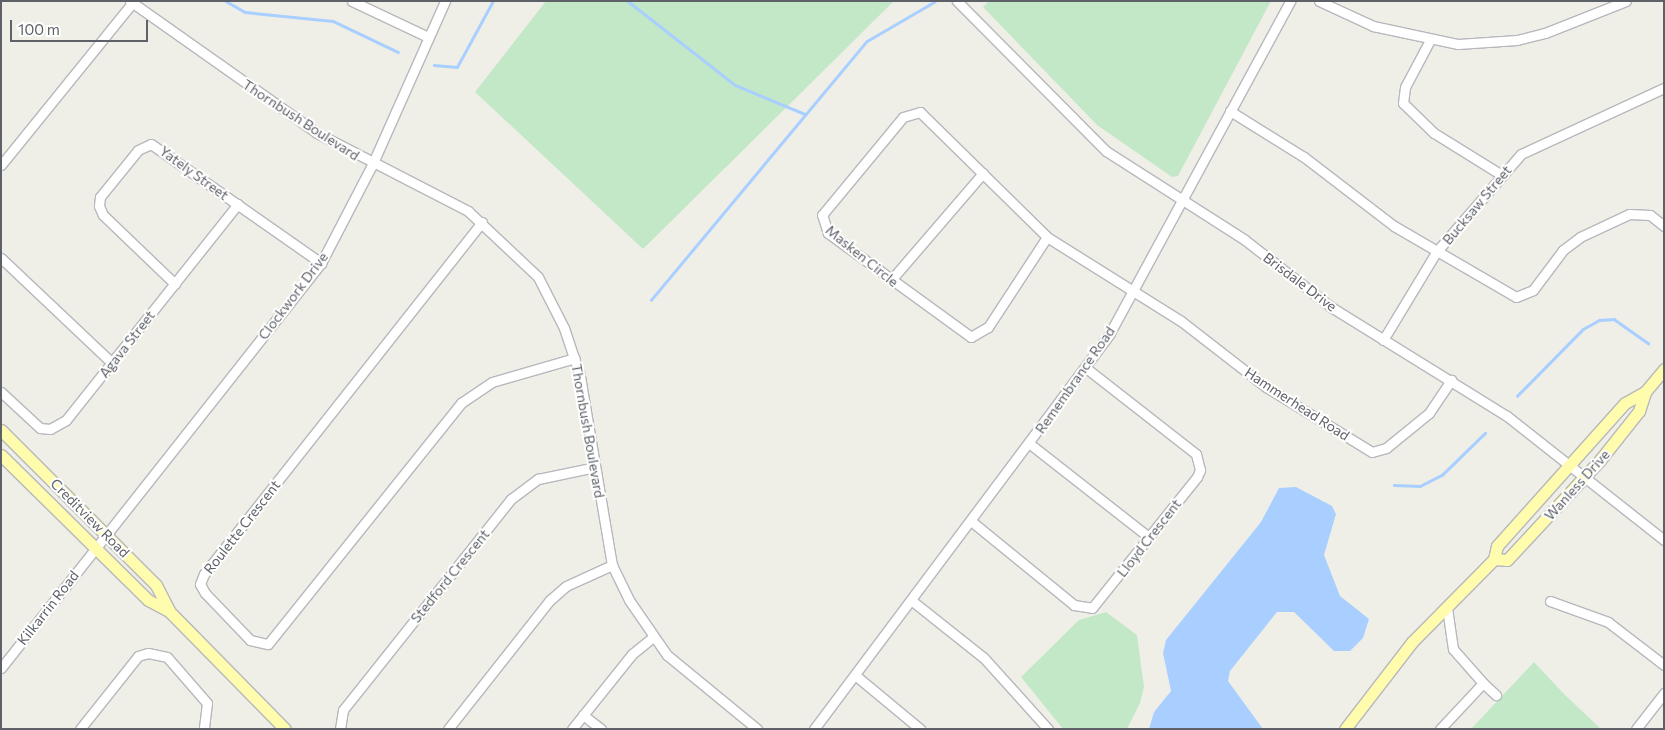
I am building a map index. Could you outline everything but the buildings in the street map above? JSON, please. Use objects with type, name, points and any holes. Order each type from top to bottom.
[{"type":"main road","name":"Wanless Drive","points":[[1494,560],[1507,560],[1586,477],[1639,412],[1645,392],[1664,368]]},
{"type":"main road","name":"Wanless Drive","points":[[1345,729],[1412,642],[1494,560],[1497,546],[1572,466],[1625,403],[1645,392]]},
{"type":"main road","name":"Creditview Road","points":[[1,430],[156,585],[169,612]]},
{"type":"main road","name":"Creditview Road","points":[[1,455],[148,600],[169,612],[285,729]]},
{"type":"street","points":[[352,1],[428,37]]},
{"type":"street","name":"Clockwork Drive","points":[[96,548],[321,263],[372,165],[445,1]]},
{"type":"street","name":"Brisdale Drive","points":[[957,1],[1106,151],[1245,240],[1331,306],[1383,340],[1451,380],[1572,466],[1664,540]]},
{"type":"street","name":"Remembrance Road","points":[[814,729],[1086,368],[1133,291],[1290,1]]},
{"type":"street","points":[[1320,1],[1373,26],[1430,40],[1517,40],[1626,1]]},
{"type":"street","points":[[1,165],[131,2]]},
{"type":"street","name":"Thornbush Boulevard","points":[[131,2],[317,133],[372,165],[482,222],[538,277],[575,358],[612,565],[652,638],[691,677],[757,729]]},
{"type":"street","points":[[1430,40],[1406,87],[1403,102],[1434,133],[1500,174]]},
{"type":"street","name":"Bucksaw Street","points":[[1383,340],[1437,251],[1500,174],[1522,154],[1664,88]]},
{"type":"street","points":[[1230,111],[1304,157],[1380,216],[1509,295],[1522,297],[1580,237],[1629,214],[1650,214],[1664,226]]},
{"type":"street","name":"Masken Circle","points":[[1047,237],[988,327],[976,336],[960,332],[890,280],[828,233],[821,220],[823,210],[903,117],[914,112],[926,115],[1047,237],[1133,291]]},
{"type":"street","name":"Yately Street","points":[[175,284],[103,215],[100,197],[138,150],[151,144],[321,263]]},
{"type":"street","points":[[890,280],[983,173]]},
{"type":"street","name":"Agava Street","points":[[1,392],[40,428],[50,429],[66,420],[238,204]]},
{"type":"street","name":"Roulette Crescent","points":[[482,222],[204,574],[200,584],[205,593],[250,640],[268,644],[461,403],[492,382],[575,358]]},
{"type":"street","points":[[1,258],[112,363]]},
{"type":"street","name":"Hammerhead Road","points":[[1133,291],[1181,321],[1282,397],[1372,452],[1386,448],[1429,412],[1451,380]]},
{"type":"street","name":"Lloyd Crescent","points":[[971,521],[1083,609],[1099,603],[1197,477],[1200,462],[1196,454],[1086,368]]},
{"type":"street","points":[[1030,444],[1150,538]]},
{"type":"street","name":"Stedford Crescent","points":[[340,729],[343,710],[511,499],[538,479],[595,466]]},
{"type":"street","name":"Kilkarrin Road","points":[[1,668],[96,548]]},
{"type":"street","points":[[448,729],[550,600],[584,576],[612,565]]},
{"type":"street","points":[[912,600],[984,658],[1048,729]]},
{"type":"street","points":[[1550,601],[1608,622],[1664,665]]},
{"type":"street","points":[[1446,608],[1453,650],[1496,695]]},
{"type":"street","points":[[572,729],[632,654],[652,638]]},
{"type":"street","points":[[80,729],[138,656],[148,653],[167,657],[207,703],[204,729]]},
{"type":"street","points":[[855,675],[920,729]]},
{"type":"street","points":[[1440,729],[1483,682]]},
{"type":"street","points":[[1636,729],[1664,693]]},
{"type":"street","points":[[583,715],[601,729]]},
{"type":"green space","points":[[546,1],[894,1],[643,249],[475,92]]},
{"type":"green space","points":[[989,1],[1271,1],[1178,176],[1172,177],[1097,125],[983,7]]},
{"type":"green space","points":[[1106,612],[1137,635],[1144,687],[1140,703],[1127,729],[1063,729],[1021,677],[1079,620]]},
{"type":"green space","points":[[1534,662],[1565,695],[1601,729],[1471,729]]},
{"type":"water","points":[[1296,487],[1332,506],[1336,514],[1324,555],[1340,596],[1369,619],[1363,638],[1350,651],[1334,651],[1294,612],[1277,612],[1230,671],[1228,681],[1263,729],[1149,729],[1154,712],[1171,691],[1163,653],[1166,640],[1261,522],[1279,488]]},
{"type":"waterway","points":[[226,1],[245,12],[333,21],[398,52]]},
{"type":"waterway","points":[[434,65],[457,67],[493,1]]},
{"type":"waterway","points":[[628,1],[735,85],[805,114]]},
{"type":"waterway","points":[[651,300],[867,41],[934,2]]},
{"type":"waterway","points":[[1517,396],[1583,329],[1599,320],[1614,319],[1648,343]]},
{"type":"waterway","points":[[1394,485],[1420,486],[1442,475],[1485,433]]}]
